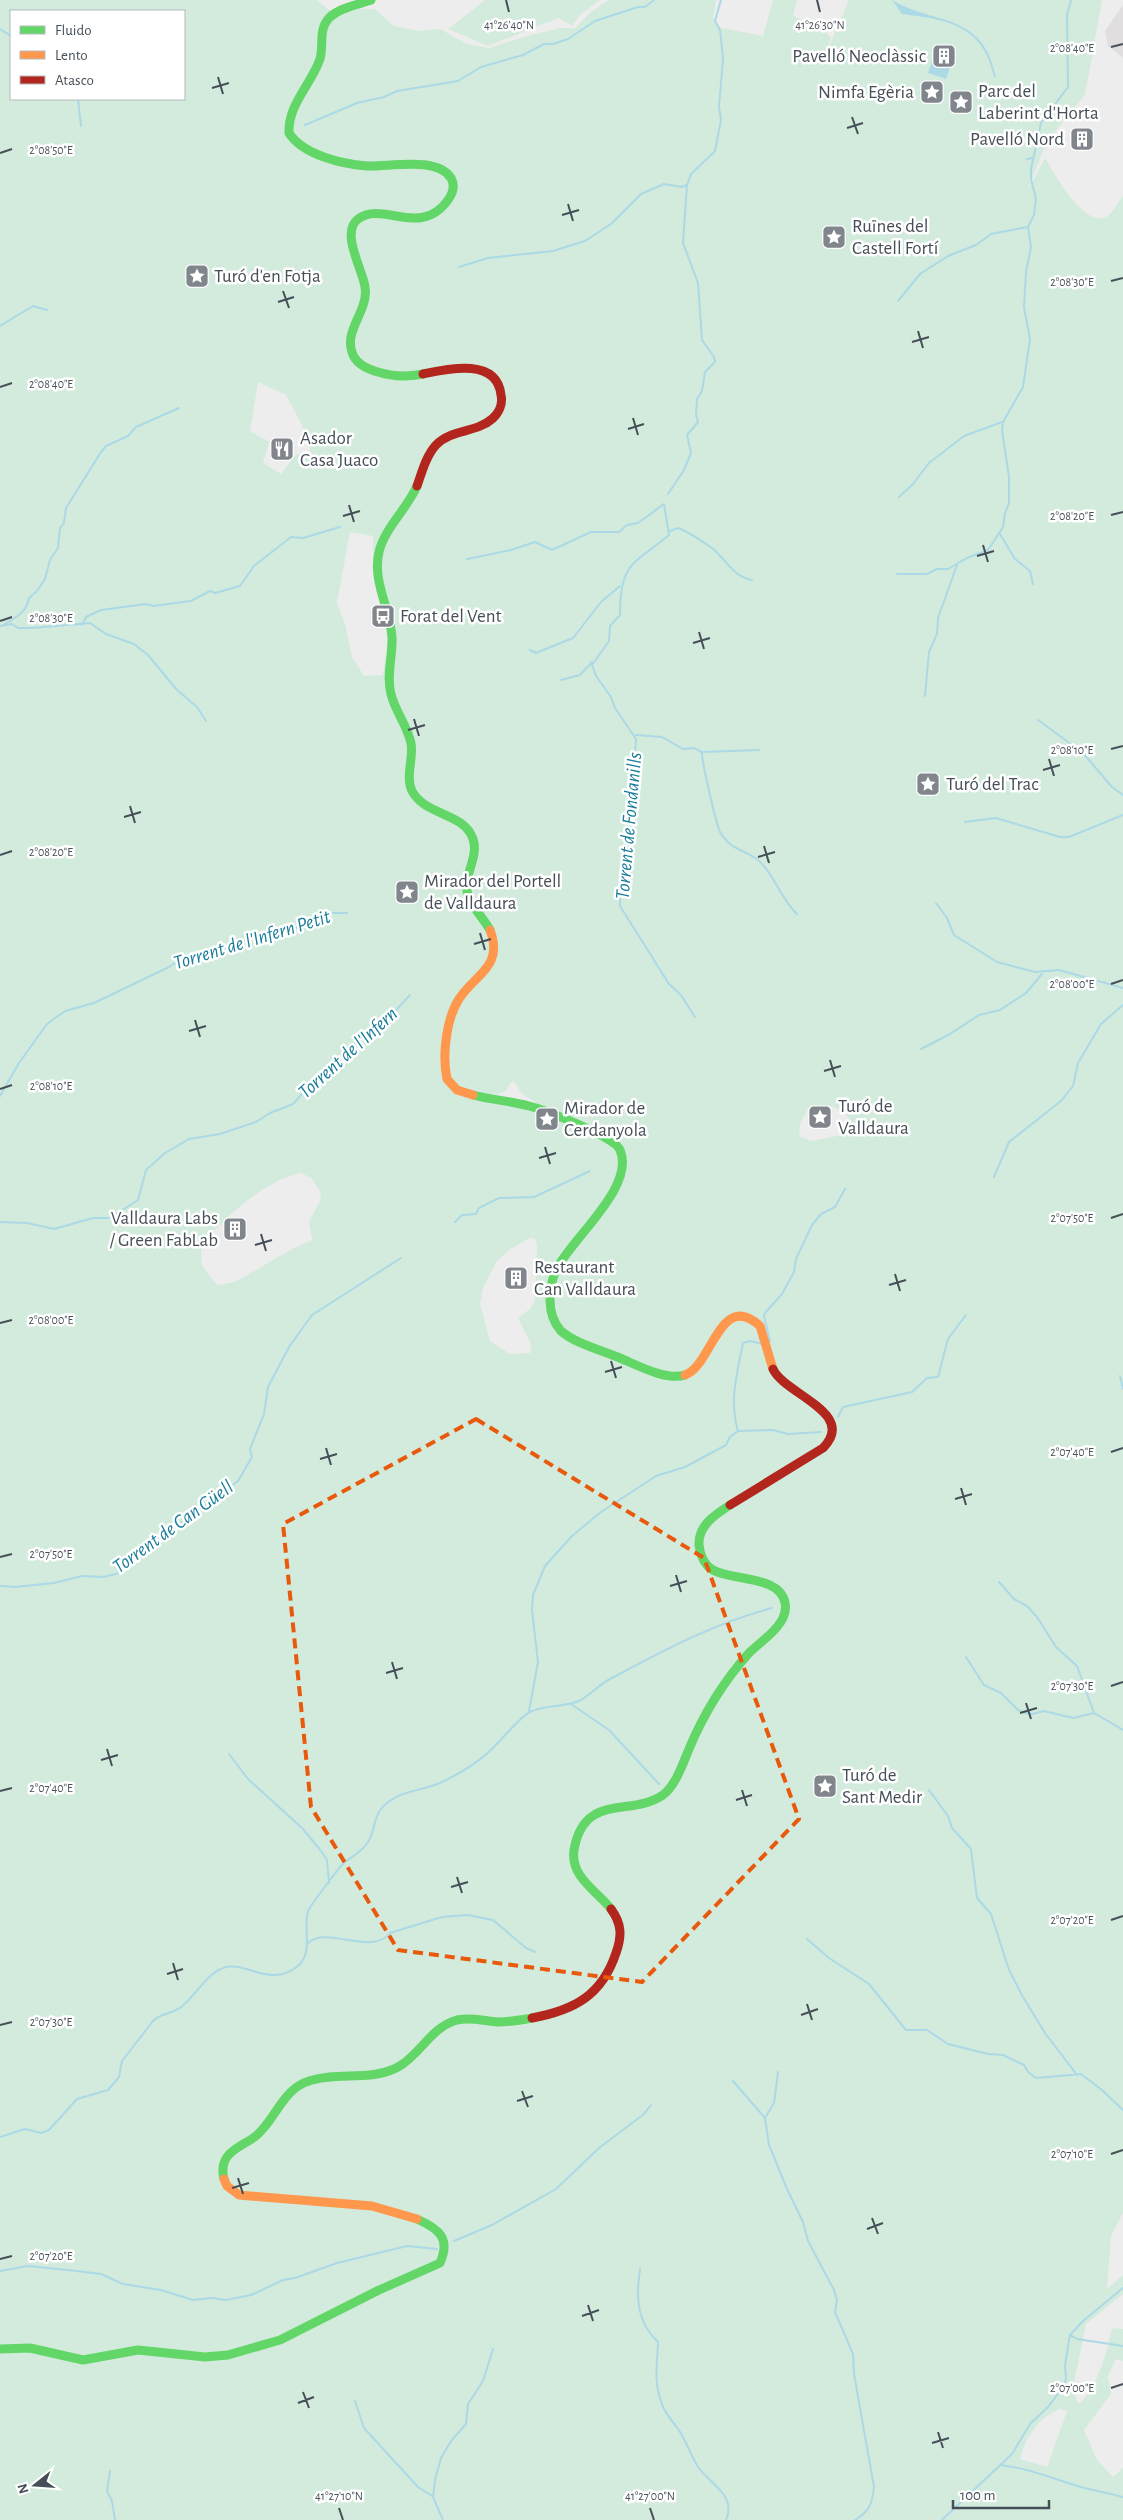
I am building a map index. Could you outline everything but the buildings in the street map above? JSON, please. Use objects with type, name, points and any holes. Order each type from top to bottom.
[{"type":"street","points":[[0,2349],[30,2348],[82,2360],[138,2350],[205,2357],[228,2355],[280,2340],[385,2287],[431,2269],[440,2263],[446,2251],[446,2243],[439,2231],[432,2226],[389,2209],[372,2206],[239,2195],[225,2184],[222,2176],[223,2163],[232,2152],[261,2132],[288,2094],[303,2083],[320,2078],[354,2078],[383,2074],[404,2064],[441,2028],[452,2022],[471,2018],[510,2021],[544,2015],[591,1994],[605,1980],[620,1942],[621,1930],[612,1908],[589,1889],[578,1872],[575,1851],[580,1832],[592,1817],[603,1810],[652,1800],[667,1791],[675,1779],[706,1710],[756,1646],[778,1626],[785,1613],[783,1597],[774,1588],[766,1584],[720,1574],[709,1567],[703,1560],[700,1549],[701,1532],[707,1523],[718,1513],[823,1448],[832,1434],[832,1425],[824,1412],[788,1388],[778,1378],[770,1363],[763,1331],[752,1320],[740,1317],[727,1321],[716,1333],[698,1366],[688,1374],[678,1377],[669,1376],[643,1366],[572,1338],[562,1332],[555,1324],[550,1309],[554,1275],[565,1254],[619,1182],[624,1165],[622,1152],[611,1140],[567,1119],[533,1106],[462,1092],[451,1085],[446,1076],[445,1062],[455,1007],[460,997],[485,972],[492,956],[493,940],[487,923],[467,892],[467,878],[475,850],[471,834],[462,825],[419,801],[411,790],[411,744],[392,700],[389,687],[392,639],[378,573],[378,557],[382,542],[412,497],[431,451],[449,435],[490,421],[499,410],[502,396],[495,379],[476,370],[454,367],[412,376],[397,376],[365,366],[356,360],[350,351],[350,340],[365,304],[366,289],[350,234],[355,221],[370,213],[406,220],[427,216],[442,207],[450,197],[453,189],[451,179],[440,170],[415,165],[370,166],[353,164],[303,148],[295,143],[290,135],[291,116],[320,60],[322,31],[326,20],[339,11],[371,0]]},
{"type":"highlighted area","points":[[476,1419],[704,1558],[799,1819],[642,1982],[398,1950],[311,1807],[283,1524]]},
{"type":"shaded area","points":[[1123,5],[1123,58],[1108,46],[1105,31]]},
{"type":"green space","points":[[0,0],[317,0],[328,9],[341,15],[359,9],[375,9],[394,26],[420,31],[440,29],[467,44],[489,48],[560,28],[575,28],[592,11],[609,0],[716,0],[713,18],[718,27],[763,36],[773,0],[797,0],[793,15],[828,34],[831,38],[820,67],[849,0],[1102,0],[1085,95],[1047,141],[1028,190],[1045,158],[1062,186],[1088,215],[1097,218],[1106,217],[1123,196],[1123,2213],[1111,2236],[1107,2289],[1123,2275],[1123,2294],[1086,2324],[1073,2388],[1078,2404],[1096,2381],[1108,2347],[1112,2328],[1123,2329],[1123,2361],[1116,2359],[1108,2376],[1111,2394],[1084,2430],[1097,2460],[1113,2477],[1123,2468],[1123,2520],[0,2520]],"holes":[[[258,382],[286,395],[302,425],[311,455],[296,454],[281,474],[263,463],[269,442],[250,431]],[[350,532],[373,536],[373,559],[388,633],[383,675],[364,676],[352,657],[345,624],[337,603]],[[514,1081],[522,1094],[538,1104],[496,1095],[507,1090],[509,1084]],[[822,1105],[838,1109],[850,1120],[851,1131],[847,1134],[811,1141],[799,1136],[800,1124],[808,1109]],[[301,1173],[311,1178],[321,1193],[320,1201],[309,1222],[312,1240],[292,1249],[235,1282],[217,1285],[202,1266],[201,1244],[234,1211],[260,1192],[287,1177]],[[530,1238],[535,1239],[537,1244],[535,1300],[531,1308],[518,1318],[531,1344],[530,1353],[510,1354],[490,1341],[480,1304],[483,1288],[497,1261],[509,1250]],[[1059,2409],[1067,2411],[1047,2467],[1020,2459],[1029,2436],[1039,2423]]]},
{"type":"green space","points":[[485,0],[600,0],[581,14],[572,26],[559,18],[488,46],[448,29]]},
{"type":"water","points":[[892,0],[969,30],[980,41],[989,56],[996,77],[994,77],[989,60],[981,46],[972,36],[961,28],[948,23],[902,14]]},
{"type":"water","points":[[934,55],[952,62],[946,79],[928,73]]},
{"type":"waterway","points":[[305,125],[357,103],[384,97],[397,91],[458,81],[481,67],[523,55],[544,44],[553,44],[568,39],[595,21],[638,7],[645,7],[654,0]]},
{"type":"waterway","name":"Torrent de Fondanills","points":[[668,494],[684,470],[691,453],[687,435],[698,422],[696,415],[697,399],[702,391],[705,372],[715,362],[714,357],[702,340],[698,283],[683,243],[687,185],[691,174],[715,151],[721,120],[719,107],[723,59],[720,30],[715,21],[721,0]]},
{"type":"waterway","points":[[897,574],[927,574],[937,569],[948,569],[967,558],[988,550],[1003,527],[1009,503],[1009,477],[1002,430],[1003,422],[1023,387],[1030,339],[1024,307],[1026,272],[1031,247],[1028,227],[1034,215],[1036,199],[1031,179],[1031,169],[1041,123],[1068,87],[1067,15],[1071,0]]},
{"type":"waterway","points":[[0,29],[10,35]]},
{"type":"waterway","points":[[78,100],[81,126]]},
{"type":"waterway","points":[[1027,159],[1033,158]]},
{"type":"waterway","points":[[459,267],[488,258],[553,251],[585,241],[611,224],[641,194],[664,184],[682,187],[687,185]]},
{"type":"waterway","points":[[898,301],[920,274],[948,256],[976,245],[991,234],[1027,227]]},
{"type":"waterway","points":[[0,326],[33,306],[47,310]]},
{"type":"waterway","points":[[2,626],[26,608],[29,598],[37,591],[45,579],[50,560],[58,548],[60,528],[64,523],[66,508],[101,452],[106,446],[128,436],[136,427],[179,408]]},
{"type":"waterway","points":[[899,497],[913,484],[929,463],[964,436],[1002,422]]},
{"type":"waterway","name":"Torrent de Fondanills","points":[[664,504],[669,535],[631,566],[626,574],[623,584],[620,615],[610,626],[609,641],[592,665],[596,676],[611,697],[615,708],[636,739],[628,845],[624,877],[620,890],[620,906],[669,984],[681,995],[695,1017]]},
{"type":"waterway","points":[[467,559],[511,550],[535,542],[552,550],[591,532],[619,532],[627,525],[638,523],[664,504]]},
{"type":"waterway","points":[[82,625],[86,617],[101,610],[191,601],[210,591],[215,593],[240,586],[254,566],[291,537],[303,538],[340,527]]},
{"type":"waterway","points":[[670,531],[678,528],[687,532],[717,552],[740,575],[752,580]]},
{"type":"waterway","points":[[1000,534],[1015,559],[1030,571],[1033,584]]},
{"type":"waterway","points":[[925,696],[929,652],[937,634],[938,618],[957,565]]},
{"type":"waterway","points":[[530,650],[536,653],[573,638],[601,602],[620,586]]},
{"type":"waterway","points":[[0,626],[12,624],[18,628],[32,628],[90,623],[106,634],[134,644],[148,655],[176,689],[197,707],[206,721]]},
{"type":"waterway","points":[[561,680],[580,675],[592,662]]},
{"type":"waterway","points":[[1038,720],[1083,753],[1112,787],[1123,795]]},
{"type":"waterway","points":[[636,735],[662,737],[683,749],[694,748],[702,752],[715,817],[721,834],[730,844],[762,864],[797,914]]},
{"type":"waterway","points":[[702,752],[759,750]]},
{"type":"waterway","points":[[965,822],[996,818],[1060,837],[1069,837],[1123,815]]},
{"type":"waterway","points":[[936,903],[947,918],[954,935],[997,962],[1035,972],[1059,970],[1123,988]]},
{"type":"waterway","name":"Torrent de l'Infern Petit","points":[[0,1096],[19,1063],[47,1024],[65,1011],[94,1003],[169,967],[188,955],[219,951],[255,937],[285,933],[329,913],[347,913]]},
{"type":"waterway","points":[[921,1049],[950,1034],[979,1015],[1000,1010],[1026,993],[1042,974]]},
{"type":"waterway","name":"Torrent de l'Infern","points":[[0,1222],[27,1223],[54,1229],[93,1218],[110,1218],[138,1200],[146,1170],[165,1153],[189,1139],[220,1134],[256,1122],[270,1113],[293,1104],[302,1094],[326,1079],[334,1065],[350,1052],[357,1041],[382,1025],[410,995]]},
{"type":"waterway","points":[[994,1177],[1009,1142],[1061,1101],[1073,1086],[1078,1063],[1101,1024],[1123,1005]]},
{"type":"waterway","name":"Torrent de Can Güell","points":[[455,1222],[462,1215],[476,1214],[479,1208],[499,1198],[534,1197],[590,1171]]},
{"type":"waterway","points":[[770,1341],[764,1316],[765,1313],[782,1294],[794,1272],[796,1259],[812,1225],[821,1214],[835,1207],[845,1189]]},
{"type":"waterway","name":"Torrent de Can Güell","points":[[0,1586],[15,1587],[54,1583],[82,1576],[103,1577],[116,1574],[125,1569],[151,1543],[238,1481],[252,1457],[250,1449],[264,1414],[268,1387],[289,1347],[312,1315],[401,1258]]},
{"type":"waterway","points":[[838,1417],[843,1407],[912,1392],[927,1378],[938,1377],[948,1339],[966,1315]]},
{"type":"waterway","points":[[738,1431],[735,1420],[734,1398],[736,1376],[743,1343],[750,1341],[763,1344]]},
{"type":"waterway","points":[[1120,1376],[1123,1389]]},
{"type":"waterway","points":[[529,1711],[538,1662],[532,1610],[533,1595],[545,1566],[572,1536],[601,1512],[656,1476],[685,1467],[726,1445],[730,1437],[738,1431],[773,1430],[788,1434],[821,1432]]},
{"type":"waterway","points":[[999,1582],[1014,1599],[1027,1606],[1037,1617],[1056,1647],[1077,1666],[1094,1713]]},
{"type":"waterway","points":[[0,2137],[25,2129],[41,2133],[49,2130],[77,2099],[108,2090],[119,2077],[122,2061],[153,2021],[159,2016],[181,2007],[207,1979],[219,1970],[234,1966],[260,1973],[279,1975],[289,1972],[299,1965],[306,1953],[308,1911],[341,1866],[366,1845],[372,1834],[378,1813],[395,1798],[402,1794],[442,1782],[469,1767],[488,1753],[516,1723],[530,1712],[581,1700],[606,1681],[669,1648],[730,1621],[772,1608]]},
{"type":"waterway","points":[[966,1657],[984,1685],[1001,1693],[1018,1710],[1032,1714],[1044,1711],[1073,1718],[1094,1713],[1123,1730]]},
{"type":"waterway","points":[[571,1704],[609,1730],[659,1784]]},
{"type":"waterway","points":[[229,1754],[248,1779],[303,1829],[321,1851],[327,1860],[329,1883]]},
{"type":"waterway","points":[[929,1790],[948,1816],[952,1828],[971,1849],[977,1898],[991,1914],[1009,1970],[1023,1997],[1045,2033],[1077,2075]]},
{"type":"waterway","points":[[307,1944],[315,1939],[325,1937],[372,1942],[382,1940],[390,1933],[442,1917],[468,1915],[493,1920],[526,1948],[535,1952]]},
{"type":"waterway","points":[[807,1939],[829,1958],[869,1984],[906,2030],[927,2030],[948,2044],[988,2054],[1003,2055],[1024,2065],[1028,2072],[1036,2078],[1081,2074],[1102,2090],[1123,2110]]},
{"type":"waterway","points":[[765,2118],[774,2103],[778,2072]]},
{"type":"waterway","points":[[733,2081],[765,2118],[769,2145],[803,2222],[808,2241],[834,2290],[837,2300],[835,2312],[853,2354],[854,2374],[874,2487],[869,2506],[855,2520]]},
{"type":"waterway","points":[[454,2241],[492,2225],[556,2189],[599,2148],[644,2114],[651,2105]]},
{"type":"waterway","points":[[0,2271],[28,2266],[101,2274],[123,2284],[161,2290],[193,2300],[212,2298],[226,2300],[251,2295],[283,2280],[295,2278],[337,2263],[407,2246],[437,2249]]},
{"type":"waterway","points":[[640,2269],[639,2308],[645,2326],[658,2342],[657,2382],[663,2407],[678,2429],[698,2467],[721,2490],[725,2497],[728,2504],[726,2520]]},
{"type":"waterway","points":[[942,2520],[1012,2454],[1030,2424],[1048,2407],[1063,2387],[1066,2379],[1065,2365],[1070,2335],[1083,2321],[1123,2288]]},
{"type":"waterway","points":[[1070,2335],[1077,2339],[1123,2346]]},
{"type":"waterway","points":[[443,2520],[433,2497],[441,2458],[451,2441],[466,2424],[468,2404],[483,2381],[493,2349]]},
{"type":"waterway","points":[[355,2401],[364,2428],[418,2487],[432,2496]]},
{"type":"waterway","points":[[1000,2465],[1031,2471],[1081,2487],[1123,2497]]},
{"type":"waterway","points":[[110,2471],[107,2491],[112,2501],[115,2520]]},
{"type":"traffic: fast","points":[[371,0],[348,7],[329,18],[322,33],[320,59],[292,113],[289,133],[295,141],[313,153],[324,157],[367,166],[424,165],[444,171],[451,178],[453,186],[451,195],[437,211],[426,217],[414,218],[368,214],[358,219],[353,225],[351,233],[354,252],[365,287],[364,304],[351,336],[350,344],[354,356],[366,367],[384,374],[400,376],[423,374]]},
{"type":"traffic: fast","points":[[417,486],[386,535],[377,563],[380,584],[391,626],[390,687],[393,700],[411,743],[409,779],[412,791],[426,805],[462,824],[468,830],[473,839],[474,852],[467,891],[474,907],[490,930]]},
{"type":"traffic: fast","points":[[473,1095],[522,1104],[549,1113],[593,1131],[606,1138],[620,1150],[622,1165],[619,1180],[611,1196],[556,1270],[550,1296],[552,1316],[561,1331],[581,1343],[661,1374],[669,1376],[685,1375]]},
{"type":"traffic: fast","points":[[611,1909],[580,1876],[576,1868],[574,1850],[579,1832],[588,1820],[598,1813],[650,1801],[668,1791],[679,1774],[701,1723],[715,1698],[749,1653],[777,1627],[785,1613],[785,1603],[781,1594],[774,1588],[765,1583],[713,1570],[703,1559],[699,1545],[701,1532],[709,1521],[730,1505]]},
{"type":"traffic: fast","points":[[224,2179],[223,2168],[227,2157],[233,2150],[257,2135],[286,2097],[300,2085],[320,2078],[376,2074],[398,2067],[413,2056],[440,2029],[457,2020],[472,2019],[502,2022],[532,2018]]},
{"type":"traffic: fast","points":[[0,2349],[30,2348],[83,2360],[138,2350],[205,2357],[228,2355],[280,2340],[379,2290],[440,2263],[444,2247],[441,2235],[417,2219]]},
{"type":"traffic: slow","points":[[473,1095],[457,1090],[447,1079],[445,1060],[446,1038],[451,1017],[459,999],[491,962],[493,943],[490,930]]},
{"type":"traffic: slow","points":[[685,1375],[694,1369],[718,1333],[726,1323],[735,1317],[746,1317],[760,1326],[773,1369]]},
{"type":"traffic: slow","points":[[224,2179],[227,2186],[239,2195],[372,2206],[417,2219]]},
{"type":"traffic: jam","points":[[417,486],[427,459],[436,445],[449,436],[486,423],[497,414],[501,402],[497,383],[491,375],[481,370],[457,368],[423,374]]},
{"type":"traffic: jam","points":[[730,1505],[823,1448],[831,1436],[832,1424],[825,1414],[790,1387],[773,1369]]},
{"type":"traffic: jam","points":[[532,2018],[547,2015],[574,2005],[595,1990],[603,1980],[616,1953],[620,1936],[619,1925],[611,1909]]},
{"type":"place","name":"Pavelló Neoclàssic","points":[[944,56]]},
{"type":"place","name":"Nimfa Egèria","points":[[932,92]]},
{"type":"place","name":"Parc del Laberint d'Horta","points":[[961,102]]},
{"type":"place","name":"Pavelló Nord","points":[[1082,139]]},
{"type":"place","name":"Ruïnes del Castell Fortí","points":[[834,237]]},
{"type":"place","name":"Turó d'en Fotja","points":[[197,276]]},
{"type":"place","name":"Asador Casa Juaco","points":[[282,449]]},
{"type":"place","name":"Forat del Vent","points":[[383,616]]},
{"type":"place","name":"Turó del Trac","points":[[928,784]]},
{"type":"place","name":"Mirador del Portell de Valldaura","points":[[407,892]]},
{"type":"place","name":"Turó de Valldaura","points":[[820,1117]]},
{"type":"place","name":"Mirador de Cerdanyola","points":[[547,1119]]},
{"type":"place","name":"Valldaura Labs / Green FabLab","points":[[235,1229]]},
{"type":"place","name":"Restaurant Can Valldaura","points":[[516,1278]]},
{"type":"place","name":"Turó de Sant Medir","points":[[825,1786]]}]
